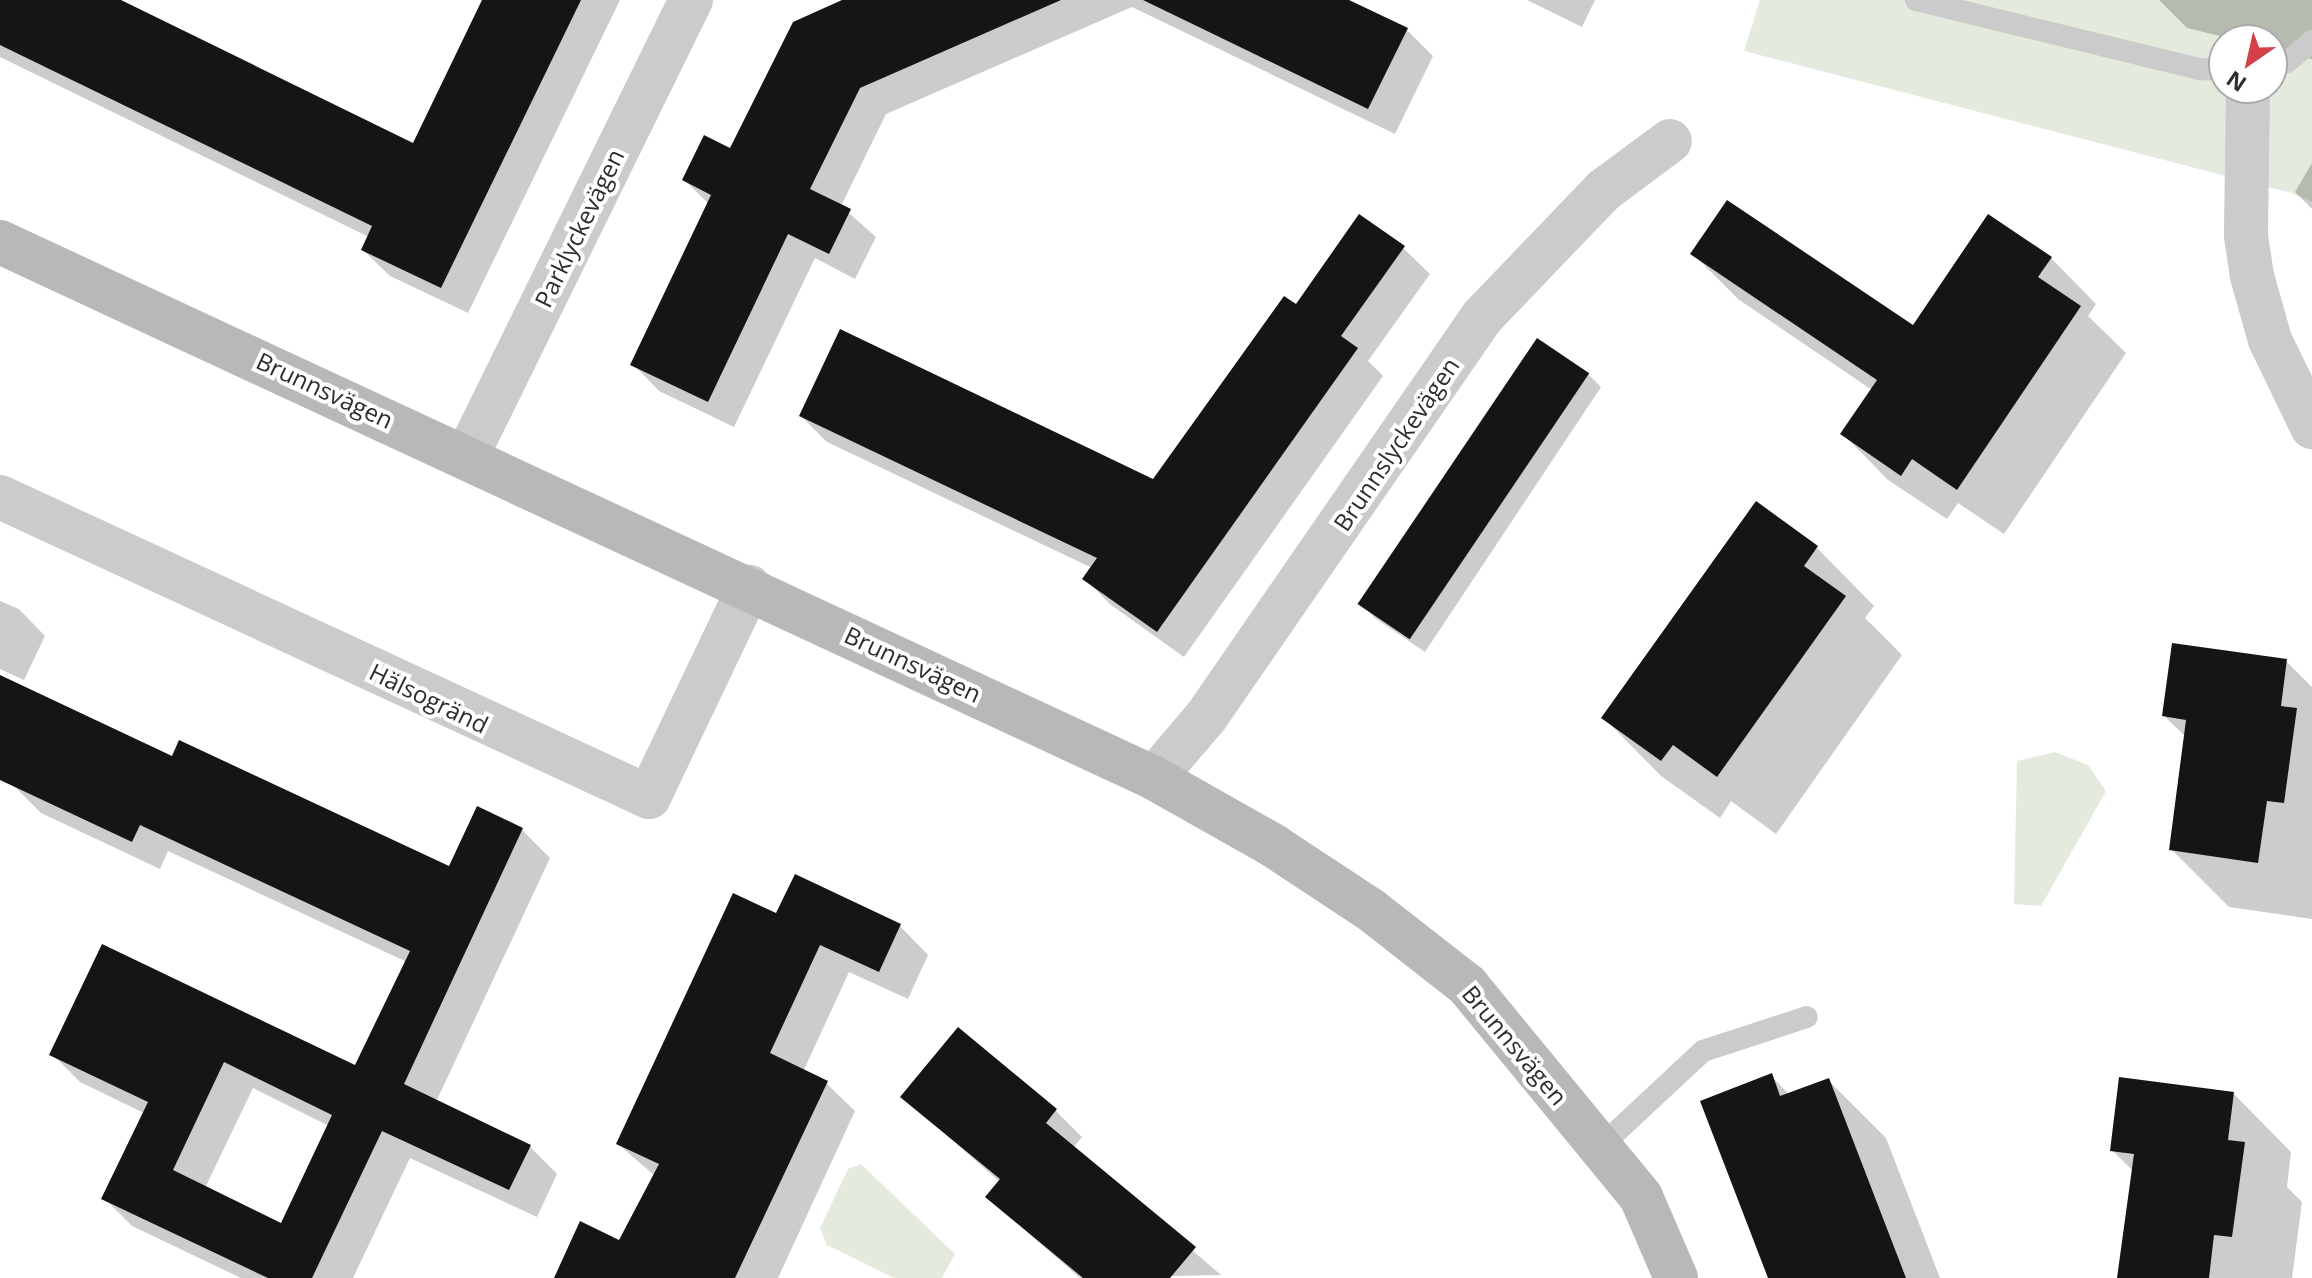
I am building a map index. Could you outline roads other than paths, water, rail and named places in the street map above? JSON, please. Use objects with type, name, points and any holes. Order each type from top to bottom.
[{"type":"street","name":"Parklyckevägen","points":[[467,456],[691,0]]},
{"type":"street","points":[[2248,104],[2246,236],[2252,276],[2270,340],[2312,427]]},
{"type":"street","name":"Brunnslyckevägen","points":[[1154,778],[1206,717],[1483,316],[1604,190],[1670,141]]},
{"type":"street","name":"Brunnsvägen","points":[[0,242],[467,456],[1154,778],[1274,846],[1371,910],[1467,985],[1641,1197],[1676,1278]]},
{"type":"street","name":"Hälsogränd","points":[[0,497],[649,797],[749,587]]},
{"type":"lane","points":[[1916,0],[2208,69]]},
{"type":"lane","points":[[2288,61],[2312,41]]},
{"type":"lane","points":[[1600,1147],[1703,1051],[1807,1017]]}]
